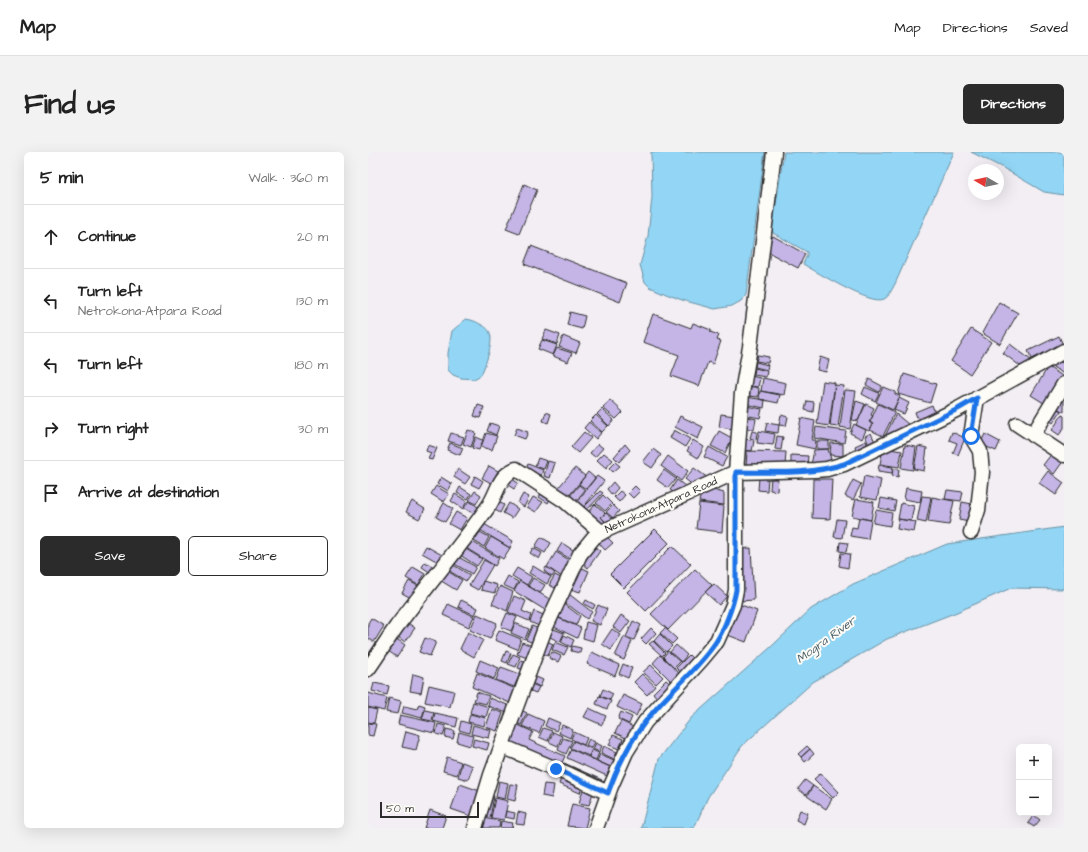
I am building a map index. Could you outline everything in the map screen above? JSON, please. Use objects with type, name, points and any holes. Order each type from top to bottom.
[{"type":"street","points":[[596,828],[608,793],[626,752],[645,722],[717,641],[733,605],[736,590],[736,472],[742,393],[750,347],[774,152]]},
{"type":"street","name":"Netrokona-Atpara Road","points":[[475,828],[502,746],[544,631],[580,554],[594,537],[601,532],[736,472],[815,470],[834,468],[958,409],[1064,351]]},
{"type":"street","points":[[1033,435],[1064,384]]},
{"type":"street","points":[[971,532],[978,510],[982,472],[980,451],[971,436],[977,398]]},
{"type":"street","points":[[1017,424],[1064,455]]},
{"type":"street","points":[[368,669],[396,627],[471,531],[490,504],[504,477],[509,472],[516,469],[531,478],[565,501],[601,532]]},
{"type":"street","points":[[502,746],[608,793]]},
{"type":"water","points":[[651,152],[765,152],[746,295],[741,301],[732,306],[715,309],[666,294],[650,287],[645,282],[640,265],[648,236],[652,197]]},
{"type":"water","points":[[784,152],[954,152],[895,284],[886,298],[877,300],[868,298],[820,274],[803,264],[807,252],[773,233],[772,229]]},
{"type":"water","points":[[971,152],[1064,152],[1064,195],[1044,192],[1004,169],[1004,164],[995,164]]},
{"type":"water","points":[[466,319],[475,321],[486,327],[491,337],[483,371],[481,375],[474,379],[461,378],[453,375],[448,370],[448,353],[452,331]]},
{"type":"water","name":"Mogra River","points":[[1064,527],[1064,589],[1011,588],[957,612],[887,639],[813,682],[742,746],[708,797],[694,828],[641,828],[659,759],[691,718],[811,609],[853,584],[947,544]]},
{"type":"building","points":[[524,184],[537,190],[519,234],[506,229]]},
{"type":"building","points":[[773,236],[805,254],[798,268],[766,251]]},
{"type":"building","points":[[531,246],[627,283],[620,302],[524,264]]},
{"type":"building","points":[[999,302],[1018,313],[1000,344],[982,333]]},
{"type":"building","points":[[570,312],[585,316],[582,329],[567,325]]},
{"type":"building","points":[[653,314],[691,328],[693,323],[719,335],[717,340],[721,341],[713,364],[708,362],[699,386],[671,376],[679,355],[643,342]]},
{"type":"building","points":[[971,329],[991,342],[970,374],[951,361]]},
{"type":"building","points":[[546,330],[560,335],[557,344],[542,339]]},
{"type":"building","points":[[563,336],[580,343],[576,353],[559,347]]},
{"type":"building","points":[[1059,336],[1063,345],[1032,359],[1028,351]]},
{"type":"building","points":[[542,340],[557,345],[553,355],[538,349]]},
{"type":"building","points":[[1010,344],[1031,360],[1024,369],[1003,353]]},
{"type":"building","points":[[557,348],[572,353],[568,362],[553,356]]},
{"type":"building","points":[[758,355],[769,357],[768,363],[756,361]]},
{"type":"building","points":[[820,357],[829,360],[826,372],[817,370]]},
{"type":"building","points":[[1059,361],[1064,364],[1064,374],[1051,366]]},
{"type":"building","points":[[756,362],[768,365],[767,370],[755,367]]},
{"type":"building","points":[[1048,367],[1064,377],[1047,405],[1031,395]]},
{"type":"building","points":[[755,368],[767,371],[766,377],[754,375]]},
{"type":"building","points":[[904,374],[936,384],[930,403],[898,394]]},
{"type":"building","points":[[751,376],[760,378],[758,387],[749,386]]},
{"type":"building","points":[[763,378],[786,383],[784,395],[761,391]]},
{"type":"building","points":[[869,379],[882,386],[879,392],[866,385]]},
{"type":"building","points":[[823,381],[835,383],[829,426],[817,424]]},
{"type":"building","points":[[835,385],[844,386],[838,427],[830,426]]},
{"type":"building","points":[[749,386],[759,388],[758,397],[748,396]]},
{"type":"building","points":[[865,387],[879,393],[875,401],[862,394]]},
{"type":"building","points":[[883,387],[900,396],[893,410],[876,402]]},
{"type":"building","points":[[845,390],[856,391],[850,429],[840,427]]},
{"type":"building","points":[[760,391],[780,395],[778,403],[759,399]]},
{"type":"building","points":[[746,397],[765,400],[764,408],[745,404]]},
{"type":"building","points":[[1061,397],[1064,399],[1064,412],[1055,407]]},
{"type":"building","points":[[899,398],[909,403],[904,414],[894,410]]},
{"type":"building","points":[[610,400],[623,412],[616,419],[603,408]]},
{"type":"building","points":[[807,401],[814,402],[813,412],[805,410]]},
{"type":"building","points":[[856,401],[865,404],[858,421],[852,420]]},
{"type":"building","points":[[866,404],[874,408],[871,415],[873,416],[869,422],[872,424],[869,431],[856,425]]},
{"type":"building","points":[[878,404],[895,412],[883,436],[870,430],[873,424],[870,422]]},
{"type":"building","points":[[478,405],[484,407],[480,418],[474,416]]},
{"type":"building","points":[[932,405],[935,413],[918,420],[915,412]]},
{"type":"building","points":[[746,406],[762,409],[760,418],[744,415]]},
{"type":"building","points":[[1054,407],[1061,411],[1053,423],[1047,419]]},
{"type":"building","points":[[602,409],[614,420],[609,426],[597,414]]},
{"type":"building","points":[[546,412],[551,414],[548,423],[543,421]]},
{"type":"building","points":[[721,414],[735,416],[733,429],[719,427]]},
{"type":"building","points":[[896,414],[908,424],[889,437],[885,436]]},
{"type":"building","points":[[596,415],[608,426],[602,432],[590,421]]},
{"type":"building","points":[[781,415],[788,417],[786,426],[779,425]]},
{"type":"building","points":[[1062,415],[1064,416],[1064,428],[1059,435],[1052,430]]},
{"type":"building","points":[[680,416],[703,427],[698,439],[675,427]]},
{"type":"building","points":[[744,416],[756,419],[754,430],[742,427]]},
{"type":"building","points":[[801,418],[815,421],[812,440],[816,440],[815,449],[796,445]]},
{"type":"building","points":[[589,422],[601,433],[596,439],[584,428]]},
{"type":"building","points":[[490,423],[499,426],[496,435],[487,431]]},
{"type":"building","points":[[767,423],[779,425],[778,433],[765,431]]},
{"type":"building","points":[[854,424],[866,430],[862,439],[850,433]]},
{"type":"building","points":[[816,427],[846,431],[844,443],[814,438]]},
{"type":"building","points":[[517,428],[528,432],[525,439],[514,435]]},
{"type":"building","points":[[468,430],[476,433],[471,447],[463,444]]},
{"type":"building","points":[[674,430],[690,439],[685,447],[670,438]]},
{"type":"building","points":[[719,431],[732,438],[725,453],[711,446]]},
{"type":"building","points":[[752,431],[757,432],[756,440],[750,438]]},
{"type":"building","points":[[759,431],[775,434],[773,445],[757,443]]},
{"type":"building","points":[[584,432],[591,438],[578,453],[571,447]]},
{"type":"building","points":[[952,432],[965,438],[958,455],[953,453],[957,443],[949,440]]},
{"type":"building","points":[[451,433],[464,437],[461,445],[448,441]]},
{"type":"building","points":[[486,433],[497,436],[492,450],[481,447]]},
{"type":"building","points":[[871,433],[876,444],[870,447],[865,436]]},
{"type":"building","points":[[985,434],[1000,442],[996,451],[980,444]]},
{"type":"building","points":[[777,436],[783,437],[781,450],[775,449]]},
{"type":"building","points":[[476,437],[483,440],[479,450],[472,448]]},
{"type":"building","points":[[742,438],[754,441],[752,451],[740,449]]},
{"type":"building","points":[[693,440],[704,447],[698,458],[687,451]]},
{"type":"building","points":[[817,441],[829,441],[829,449],[817,449]]},
{"type":"building","points":[[866,441],[869,448],[857,453],[855,446]]},
{"type":"building","points":[[450,443],[463,448],[460,455],[447,450]]},
{"type":"building","points":[[831,443],[843,444],[843,456],[830,455]]},
{"type":"building","points":[[598,444],[603,448],[595,457],[590,453]]},
{"type":"building","points":[[625,444],[630,450],[619,462],[614,457]]},
{"type":"building","points":[[428,445],[437,448],[432,460],[428,459],[431,453],[426,451]]},
{"type":"building","points":[[905,445],[916,447],[913,470],[901,468]]},
{"type":"building","points":[[918,446],[927,448],[924,471],[914,469]]},
{"type":"building","points":[[709,447],[727,457],[722,466],[704,457]]},
{"type":"building","points":[[883,448],[902,451],[899,467],[880,464]]},
{"type":"building","points":[[653,449],[661,455],[652,468],[643,462]]},
{"type":"building","points":[[828,449],[832,463],[811,465],[814,450]]},
{"type":"building","points":[[747,451],[786,452],[785,466],[746,466]]},
{"type":"building","points":[[1053,452],[1064,460],[1054,474],[1043,465]]},
{"type":"building","points":[[604,453],[613,460],[606,468],[597,460]]},
{"type":"building","points":[[791,455],[808,456],[807,466],[791,465]]},
{"type":"building","points":[[668,456],[688,471],[681,481],[661,466]]},
{"type":"building","points":[[538,458],[547,461],[544,469],[535,466]]},
{"type":"building","points":[[548,461],[555,463],[550,478],[544,476]]},
{"type":"building","points":[[615,462],[620,466],[613,472],[609,468]]},
{"type":"building","points":[[528,464],[543,470],[540,479],[524,473]]},
{"type":"building","points":[[879,465],[893,467],[892,473],[878,471]]},
{"type":"building","points":[[489,466],[498,471],[491,483],[482,478]]},
{"type":"building","points":[[575,468],[585,476],[568,497],[558,488]]},
{"type":"building","points":[[694,468],[708,478],[694,486],[685,479]]},
{"type":"building","points":[[458,469],[470,477],[465,484],[454,477]]},
{"type":"building","points":[[893,469],[899,469],[898,477],[892,476]]},
{"type":"building","points":[[664,470],[676,479],[668,488],[657,480]]},
{"type":"building","points":[[1048,471],[1064,483],[1056,495],[1039,483]]},
{"type":"building","points":[[588,472],[595,478],[586,489],[579,484]]},
{"type":"building","points":[[475,476],[483,481],[479,488],[471,484]]},
{"type":"building","points":[[597,476],[604,481],[583,508],[576,503]]},
{"type":"building","points":[[864,476],[881,480],[877,500],[860,497]]},
{"type":"building","points":[[441,477],[452,484],[448,491],[437,484]]},
{"type":"building","points":[[509,477],[518,483],[514,489],[505,483]]},
{"type":"building","points":[[759,477],[768,478],[767,491],[758,490]]},
{"type":"building","points":[[771,477],[778,478],[777,491],[770,490]]},
{"type":"building","points":[[813,479],[832,479],[830,519],[812,518]]},
{"type":"building","points":[[677,480],[685,486],[678,495],[670,490]]},
{"type":"building","points":[[853,480],[861,484],[853,500],[845,496]]},
{"type":"building","points":[[613,482],[618,488],[612,495],[607,489]]},
{"type":"building","points":[[579,485],[585,490],[575,502],[569,497]]},
{"type":"building","points":[[436,486],[449,494],[444,502],[431,494]]},
{"type":"building","points":[[635,486],[640,491],[633,498],[628,493]]},
{"type":"building","points":[[460,487],[471,494],[468,499],[457,493]]},
{"type":"building","points":[[906,488],[922,491],[920,502],[904,499]]},
{"type":"building","points":[[544,489],[553,494],[548,503],[539,497]]},
{"type":"building","points":[[713,490],[724,493],[724,505],[699,502],[701,493]]},
{"type":"building","points":[[947,490],[963,492],[961,501],[945,499]]},
{"type":"building","points":[[475,491],[481,495],[476,504],[469,500]]},
{"type":"building","points":[[600,491],[603,493],[586,511],[583,508]]},
{"type":"building","points":[[620,491],[625,495],[619,502],[614,497]]},
{"type":"building","points":[[455,494],[467,501],[463,509],[451,501]]},
{"type":"building","points":[[523,494],[529,497],[524,507],[518,503]]},
{"type":"building","points":[[603,495],[612,504],[605,511],[596,503]]},
{"type":"building","points":[[922,496],[931,497],[926,523],[917,521]]},
{"type":"building","points":[[533,497],[543,502],[536,512],[527,507]]},
{"type":"building","points":[[932,497],[954,501],[949,525],[928,522]]},
{"type":"building","points":[[881,498],[896,501],[894,511],[879,508]]},
{"type":"building","points":[[856,499],[874,502],[871,520],[852,516]]},
{"type":"building","points":[[496,500],[504,505],[500,513],[492,508]]},
{"type":"building","points":[[412,501],[425,509],[419,519],[406,512]]},
{"type":"building","points":[[469,501],[483,510],[479,517],[464,508]]},
{"type":"building","points":[[962,502],[972,504],[969,522],[959,520]]},
{"type":"building","points":[[444,503],[453,509],[445,522],[436,517]]},
{"type":"building","points":[[509,503],[518,509],[512,518],[503,513]]},
{"type":"building","points":[[699,503],[724,506],[722,532],[696,529]]},
{"type":"building","points":[[901,503],[914,506],[911,521],[898,519]]},
{"type":"building","points":[[595,504],[605,513],[601,517],[606,523],[601,528],[586,514]]},
{"type":"building","points":[[613,505],[619,511],[613,518],[606,512]]},
{"type":"building","points":[[876,510],[892,513],[890,526],[873,523]]},
{"type":"building","points":[[456,512],[467,518],[460,530],[449,524]]},
{"type":"building","points":[[606,513],[612,518],[607,523],[601,517]]},
{"type":"building","points":[[859,518],[871,520],[868,539],[850,536],[852,527],[857,528]]},
{"type":"building","points":[[837,519],[845,520],[842,538],[834,537]]},
{"type":"building","points":[[899,519],[916,522],[914,532],[897,529]]},
{"type":"building","points":[[484,524],[513,541],[510,548],[480,530]]},
{"type":"building","points":[[655,529],[669,543],[624,588],[610,574]]},
{"type":"building","points":[[480,532],[489,537],[484,547],[474,541]]},
{"type":"building","points":[[606,536],[613,543],[605,550],[599,543]]},
{"type":"building","points":[[491,537],[510,548],[503,559],[485,548]]},
{"type":"building","points":[[541,537],[551,543],[545,553],[535,547]]},
{"type":"building","points":[[471,541],[499,558],[495,566],[466,548]]},
{"type":"building","points":[[840,542],[848,543],[846,552],[839,551]]},
{"type":"building","points":[[562,543],[576,552],[572,560],[557,551]]},
{"type":"building","points":[[426,546],[442,555],[438,562],[422,553]]},
{"type":"building","points":[[461,546],[482,559],[477,566],[457,553]]},
{"type":"building","points":[[672,546],[691,564],[646,611],[627,592]]},
{"type":"building","points":[[595,547],[600,551],[588,568],[583,564]]},
{"type":"building","points":[[533,548],[542,553],[539,559],[530,553]]},
{"type":"building","points":[[751,548],[754,600],[739,601],[737,549]]},
{"type":"building","points":[[556,552],[571,561],[562,577],[547,567]]},
{"type":"building","points":[[841,553],[850,554],[848,568],[839,566]]},
{"type":"building","points":[[455,555],[476,567],[472,574],[451,562]]},
{"type":"building","points":[[484,560],[493,565],[478,590],[469,585]]},
{"type":"building","points":[[425,562],[438,569],[434,575],[422,567]]},
{"type":"building","points":[[450,563],[470,575],[466,581],[446,569]]},
{"type":"building","points":[[533,566],[551,577],[547,584],[529,573]]},
{"type":"building","points":[[413,567],[425,574],[418,585],[406,578]]},
{"type":"building","points":[[546,567],[555,573],[552,577],[544,571]]},
{"type":"building","points":[[580,567],[589,571],[580,592],[571,589]]},
{"type":"building","points":[[517,568],[532,577],[527,585],[512,576]]},
{"type":"building","points":[[444,569],[462,580],[456,590],[438,579]]},
{"type":"building","points":[[695,569],[712,585],[668,630],[651,614]]},
{"type":"building","points":[[555,575],[561,578],[555,588],[549,585]]},
{"type":"building","points":[[508,576],[518,582],[514,590],[503,585]]},
{"type":"building","points":[[533,578],[545,585],[540,593],[528,586]]},
{"type":"building","points":[[409,581],[418,586],[411,598],[402,593]]},
{"type":"building","points":[[483,581],[497,585],[495,593],[481,590]]},
{"type":"building","points":[[520,581],[551,600],[545,610],[514,591]]},
{"type":"building","points":[[714,584],[727,596],[719,605],[705,592]]},
{"type":"building","points":[[500,586],[513,592],[507,611],[492,604]]},
{"type":"building","points":[[569,594],[592,612],[587,619],[563,601]]},
{"type":"building","points":[[514,596],[526,601],[522,611],[531,615],[529,621],[508,612]]},
{"type":"building","points":[[461,600],[478,608],[475,615],[458,607]]},
{"type":"building","points":[[586,600],[595,605],[593,609],[584,604]]},
{"type":"building","points":[[736,603],[757,611],[746,642],[725,634]]},
{"type":"building","points":[[448,604],[474,616],[469,627],[443,615]]},
{"type":"building","points":[[564,604],[580,616],[576,625],[557,617]]},
{"type":"building","points":[[598,605],[607,609],[600,625],[591,621]]},
{"type":"building","points":[[534,611],[546,616],[541,627],[530,622]]},
{"type":"building","points":[[507,613],[517,617],[511,631],[501,627]]},
{"type":"building","points":[[477,614],[497,623],[490,639],[470,630]]},
{"type":"building","points":[[621,615],[630,621],[621,633],[613,627]]},
{"type":"building","points":[[556,617],[581,628],[577,638],[552,626]]},
{"type":"building","points":[[371,618],[384,626],[374,642],[368,638],[368,623]]},
{"type":"building","points":[[405,621],[415,628],[405,642],[395,635]]},
{"type":"building","points":[[633,621],[641,625],[634,640],[626,637]]},
{"type":"building","points":[[586,622],[597,625],[593,641],[583,638]]},
{"type":"building","points":[[515,623],[529,629],[525,639],[511,633]]},
{"type":"building","points":[[532,626],[539,629],[534,643],[526,640]]},
{"type":"building","points":[[551,628],[564,633],[560,642],[548,636]]},
{"type":"building","points":[[651,628],[656,633],[646,644],[641,639]]},
{"type":"building","points":[[665,628],[677,639],[672,644],[660,633]]},
{"type":"building","points":[[612,629],[621,635],[611,650],[602,644]]},
{"type":"building","points":[[499,630],[521,639],[517,649],[495,640]]},
{"type":"building","points":[[468,632],[483,640],[474,657],[460,649]]},
{"type":"building","points":[[660,634],[672,646],[666,652],[654,641]]},
{"type":"building","points":[[564,635],[574,640],[571,647],[561,642]]},
{"type":"building","points":[[394,637],[405,645],[397,657],[385,649]]},
{"type":"building","points":[[624,637],[632,641],[624,660],[615,656]]},
{"type":"building","points":[[425,638],[436,642],[430,656],[419,652]]},
{"type":"building","points":[[547,641],[553,644],[548,656],[541,653]]},
{"type":"building","points":[[653,641],[665,653],[662,656],[649,644]]},
{"type":"building","points":[[522,642],[532,646],[527,658],[517,654]]},
{"type":"building","points":[[555,642],[568,647],[564,655],[552,650]]},
{"type":"building","points":[[676,645],[687,655],[681,662],[670,652]]},
{"type":"building","points":[[572,646],[581,648],[580,653],[571,651]]},
{"type":"building","points":[[506,651],[511,653],[507,663],[502,661]]},
{"type":"building","points":[[668,651],[680,662],[674,668],[663,657]]},
{"type":"building","points":[[552,652],[561,656],[558,662],[549,658]]},
{"type":"building","points":[[592,652],[619,665],[615,676],[587,664]]},
{"type":"building","points":[[513,654],[520,657],[516,667],[508,664]]},
{"type":"building","points":[[660,655],[681,675],[673,683],[653,663]]},
{"type":"building","points":[[689,655],[695,661],[682,674],[676,668]]},
{"type":"building","points":[[480,660],[499,668],[494,679],[476,671]]},
{"type":"building","points":[[521,660],[527,662],[524,670],[518,668]]},
{"type":"building","points":[[623,664],[632,668],[628,678],[619,674]]},
{"type":"building","points":[[651,665],[663,677],[656,684],[643,672]]},
{"type":"building","points":[[501,667],[520,674],[514,687],[496,680]]},
{"type":"building","points":[[477,673],[516,689],[510,703],[472,687]]},
{"type":"building","points":[[413,674],[424,677],[421,693],[410,691]]},
{"type":"building","points":[[642,674],[655,686],[647,695],[634,682]]},
{"type":"building","points":[[534,676],[543,680],[540,687],[532,683]]},
{"type":"building","points":[[666,680],[672,685],[658,699],[653,693]]},
{"type":"building","points":[[374,683],[389,686],[387,695],[372,691]]},
{"type":"building","points":[[531,684],[539,687],[536,693],[528,690]]},
{"type":"building","points":[[429,685],[454,691],[450,707],[425,702]]},
{"type":"building","points":[[603,689],[613,694],[610,700],[600,696]]},
{"type":"building","points":[[477,692],[489,696],[486,704],[474,701]]},
{"type":"building","points":[[368,693],[387,698],[384,711],[368,707]]},
{"type":"building","points":[[623,695],[642,704],[636,716],[617,707]]},
{"type":"building","points":[[599,696],[611,701],[607,709],[596,704]]},
{"type":"building","points":[[389,698],[401,701],[398,714],[386,712]]},
{"type":"building","points":[[490,698],[510,706],[507,713],[488,706]]},
{"type":"building","points":[[473,702],[489,707],[486,717],[470,713]]},
{"type":"building","points":[[419,704],[425,706],[422,718],[402,713],[404,706],[417,709]]},
{"type":"building","points":[[368,708],[377,710],[374,723],[368,722]]},
{"type":"building","points":[[589,708],[606,716],[602,725],[584,717]]},
{"type":"building","points":[[492,709],[503,713],[497,731],[486,727]]},
{"type":"building","points":[[425,710],[434,712],[432,721],[422,719]]},
{"type":"building","points":[[521,710],[527,713],[521,725],[515,722]]},
{"type":"building","points":[[621,712],[632,717],[629,724],[618,719]]},
{"type":"building","points":[[435,713],[458,718],[456,727],[433,721]]},
{"type":"building","points":[[470,714],[486,718],[484,726],[468,722]]},
{"type":"building","points":[[528,714],[544,721],[539,733],[522,726]]},
{"type":"building","points":[[400,715],[436,723],[434,733],[398,724]]},
{"type":"building","points":[[548,718],[560,723],[556,731],[545,726]]},
{"type":"building","points":[[461,721],[471,724],[469,733],[459,730]]},
{"type":"building","points":[[621,721],[633,727],[628,739],[615,733]]},
{"type":"building","points":[[368,723],[376,724],[373,736],[368,735]]},
{"type":"building","points":[[438,724],[446,726],[443,736],[436,734]]},
{"type":"building","points":[[516,724],[533,732],[529,740],[565,756],[559,769],[507,746]]},
{"type":"building","points":[[473,725],[491,730],[489,738],[471,734]]},
{"type":"building","points":[[562,725],[573,730],[570,738],[559,733]]},
{"type":"building","points":[[543,728],[552,731],[548,741],[539,737]]},
{"type":"building","points":[[446,729],[455,731],[453,739],[445,737]]},
{"type":"building","points":[[406,731],[420,735],[416,750],[402,747]]},
{"type":"building","points":[[459,732],[473,736],[470,746],[457,742]]},
{"type":"building","points":[[553,732],[562,736],[558,746],[549,742]]},
{"type":"building","points":[[574,732],[587,738],[584,745],[571,739]]},
{"type":"building","points":[[613,735],[623,739],[619,749],[609,745]]},
{"type":"building","points":[[563,738],[572,741],[566,754],[558,750]]},
{"type":"building","points":[[474,739],[489,743],[487,750],[472,746]]},
{"type":"building","points":[[589,739],[595,742],[592,748],[586,745]]},
{"type":"building","points":[[574,741],[592,749],[589,756],[570,748]]},
{"type":"building","points":[[596,743],[602,746],[599,752],[593,749]]},
{"type":"building","points":[[604,746],[617,752],[614,759],[601,753]]},
{"type":"building","points":[[807,746],[810,749],[801,757],[798,754]]},
{"type":"building","points":[[571,749],[610,767],[607,776],[567,758]]},
{"type":"building","points":[[810,749],[814,754],[805,762],[801,757]]},
{"type":"building","points":[[592,750],[599,753],[596,760],[589,757]]},
{"type":"building","points":[[600,754],[614,760],[611,767],[597,761]]},
{"type":"building","points":[[447,757],[461,762],[457,775],[443,771]]},
{"type":"building","points":[[462,762],[473,766],[468,780],[458,777]]},
{"type":"building","points":[[564,763],[602,780],[599,787],[561,770]]},
{"type":"building","points":[[563,773],[584,782],[580,793],[559,784]]},
{"type":"building","points":[[821,773],[839,792],[833,798],[814,779]]},
{"type":"building","points":[[805,780],[813,786],[806,795],[798,789]]},
{"type":"building","points":[[499,781],[508,783],[505,799],[496,797]]},
{"type":"building","points":[[585,783],[595,787],[589,805],[579,803]]},
{"type":"building","points":[[460,784],[480,791],[471,816],[451,809]]},
{"type":"building","points":[[510,784],[518,785],[515,801],[507,799]]},
{"type":"building","points":[[544,784],[554,785],[552,798],[542,796]]},
{"type":"building","points":[[813,786],[832,799],[826,809],[807,796]]},
{"type":"building","points":[[490,795],[494,796],[490,818],[484,816]]},
{"type":"building","points":[[495,798],[508,801],[504,820],[491,818]]},
{"type":"building","points":[[572,804],[590,808],[585,828],[567,826]]},
{"type":"building","points":[[430,810],[446,816],[442,828],[424,828]]},
{"type":"building","points":[[800,810],[808,813],[804,824],[796,820]]},
{"type":"building","points":[[506,811],[515,813],[514,819],[505,817]]},
{"type":"building","points":[[518,812],[526,814],[524,825],[516,824]]},
{"type":"building","points":[[1033,816],[1040,820],[1034,827],[1028,823]]},
{"type":"building","points":[[483,818],[500,821],[499,828],[481,828]]},
{"type":"building","points":[[501,821],[513,823],[512,828],[500,828]]},
{"type":"route","points":[[556,769],[608,793],[626,752],[645,722],[717,641],[733,605],[736,590],[736,472],[815,470],[834,468],[958,409],[977,398],[971,436]]}]
